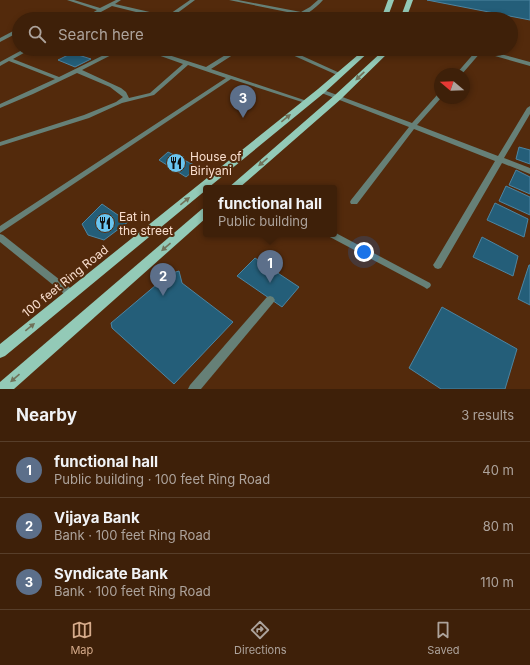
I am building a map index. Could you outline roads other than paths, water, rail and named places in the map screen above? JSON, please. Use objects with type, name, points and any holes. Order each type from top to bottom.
[{"type":"main road","points":[[387,12],[391,0]]},
{"type":"main road","points":[[406,12],[410,0]]},
{"type":"main road","name":"100 feet Ring Road","points":[[205,185],[321,91],[361,56]]},
{"type":"main road","points":[[240,185],[382,56]]},
{"type":"main road","name":"100 feet Ring Road","points":[[0,352],[203,187]]},
{"type":"main road","points":[[3,389],[203,215]]},
{"type":"street","points":[[69,0],[100,10]]},
{"type":"street","points":[[96,12],[119,0]]},
{"type":"street","points":[[175,12],[193,0]]},
{"type":"street","points":[[231,0],[292,12]]},
{"type":"street","points":[[305,12],[322,0]]},
{"type":"street","points":[[110,4],[142,12]]},
{"type":"street","points":[[0,40],[12,34]]},
{"type":"street","points":[[0,64],[15,56]]},
{"type":"street","points":[[0,106],[60,79],[105,56]]},
{"type":"street","points":[[166,56],[307,102]]},
{"type":"street","points":[[207,69],[228,56]]},
{"type":"street","points":[[298,56],[339,74]]},
{"type":"street","points":[[464,68],[473,56]]},
{"type":"street","points":[[500,56],[530,64]]},
{"type":"street","points":[[8,60],[60,79]]},
{"type":"street","points":[[0,144],[92,114],[123,101],[152,94],[187,63]]},
{"type":"street","points":[[76,70],[118,88],[125,94],[126,97],[123,101]]},
{"type":"street","points":[[0,230],[231,77]]},
{"type":"street","points":[[321,91],[530,171]]},
{"type":"street","points":[[354,202],[413,126],[434,102]]},
{"type":"street","points":[[438,265],[530,108]]},
{"type":"street","points":[[0,237],[71,294]]},
{"type":"street","points":[[194,389],[270,300]]},
{"type":"lane","points":[[336,237],[427,285]]},
{"type":"place","name":"Syndicate Bank","points":[[243,118]]},
{"type":"place","name":"House of Biriyani","points":[[176,163]]},
{"type":"place","name":"Eat in the street","points":[[105,223]]},
{"type":"place","name":"functional hall","points":[[270,283]]},
{"type":"place","name":"Vijaya Bank","points":[[163,296]]}]
